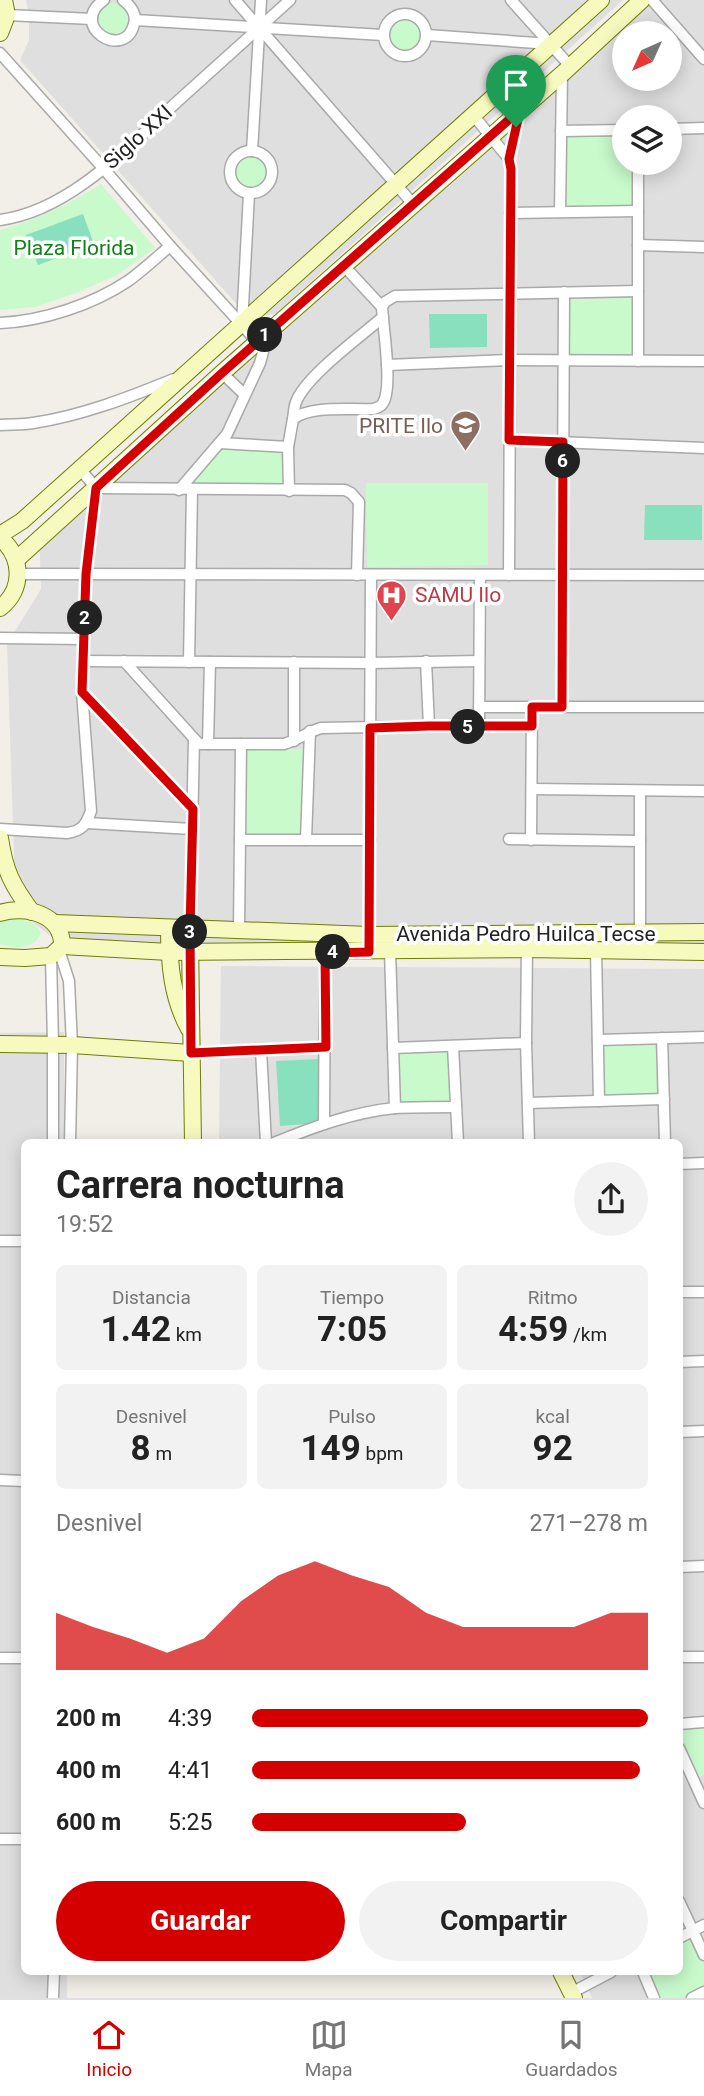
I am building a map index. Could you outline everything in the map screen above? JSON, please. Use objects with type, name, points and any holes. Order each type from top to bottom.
[{"type":"street","points":[[104,0],[95,8],[92,19],[95,31],[110,40],[127,36],[135,20],[133,9],[123,0]]},
{"type":"street","points":[[235,0],[414,205]]},
{"type":"street","points":[[252,151],[261,0]]},
{"type":"street","name":"Siglo XXI","points":[[0,220],[27,214],[50,203],[104,169],[290,0]]},
{"type":"street","points":[[511,0],[550,44],[566,70],[561,131],[560,212]]},
{"type":"street","points":[[1,610],[16,586],[17,567],[9,546],[0,536],[22,521],[187,374],[601,0]]},
{"type":"street","points":[[17,567],[96,488],[257,341],[414,205],[642,0]]},
{"type":"street","points":[[652,0],[704,59]]},
{"type":"street","points":[[0,33],[5,7],[92,19]]},
{"type":"street","points":[[405,13],[420,20],[426,29],[426,41],[419,51],[402,56],[391,51],[383,35],[390,19],[405,13]]},
{"type":"street","points":[[135,20],[383,35]]},
{"type":"street","points":[[426,35],[550,44]]},
{"type":"street","points":[[0,53],[257,341],[263,352],[227,434],[179,490]]},
{"type":"street","points":[[505,88],[520,110],[509,159],[509,575]]},
{"type":"street","points":[[474,116],[509,159]]},
{"type":"street","points":[[682,129],[704,128]]},
{"type":"street","points":[[561,131],[612,130]]},
{"type":"street","points":[[246,151],[252,151],[267,158],[272,174],[265,189],[249,194],[238,190],[229,174],[236,157],[246,151]]},
{"type":"street","points":[[638,175],[638,361]]},
{"type":"street","points":[[242,324],[249,194]]},
{"type":"street","points":[[510,213],[638,211]]},
{"type":"street","points":[[0,323],[26,322],[75,308],[127,281],[170,246]]},
{"type":"street","points":[[638,246],[704,247]]},
{"type":"street","points":[[344,266],[382,312]]},
{"type":"street","points":[[293,419],[301,413],[311,411],[380,407],[385,396],[387,365],[382,312],[385,302],[395,296],[638,291]]},
{"type":"street","points":[[562,707],[564,292]]},
{"type":"street","points":[[289,491],[288,447],[296,402],[304,388],[382,312]]},
{"type":"street","points":[[387,365],[509,360],[704,360]]},
{"type":"street","points":[[222,373],[244,394]]},
{"type":"street","points":[[0,425],[33,423],[78,413],[141,393],[187,374]]},
{"type":"street","points":[[509,440],[704,448]]},
{"type":"street","points":[[220,443],[288,447]]},
{"type":"street","points":[[0,829],[67,833],[78,831],[87,824],[91,811],[82,692],[86,574],[96,488],[80,469]]},
{"type":"street","points":[[96,488],[345,490],[359,502],[357,575]]},
{"type":"street","points":[[189,662],[192,490]]},
{"type":"street","points":[[17,567],[86,574],[704,575]]},
{"type":"street","points":[[369,952],[371,575]]},
{"type":"street","points":[[480,575],[480,727]]},
{"type":"street","points":[[0,638],[84,639]]},
{"type":"street","points":[[83,661],[479,662]]},
{"type":"street","points":[[124,661],[199,744],[284,744],[310,731],[321,729],[532,726]]},
{"type":"street","points":[[426,661],[429,726]]},
{"type":"street","points":[[208,744],[210,662]]},
{"type":"street","points":[[294,662],[294,741]]},
{"type":"street","points":[[82,692],[193,809]]},
{"type":"street","points":[[479,707],[704,706]]},
{"type":"street","points":[[531,840],[532,707]]},
{"type":"street","points":[[306,840],[310,731]]},
{"type":"street","points":[[193,1139],[190,929],[194,738]]},
{"type":"street","points":[[239,930],[242,744]]},
{"type":"street","points":[[532,789],[704,791]]},
{"type":"street","points":[[640,791],[640,933]]},
{"type":"street","points":[[87,824],[192,829]]},
{"type":"street","points":[[0,838],[3,862],[13,886],[32,912]]},
{"type":"street","points":[[509,839],[640,841]]},
{"type":"street","points":[[240,840],[370,840]]},
{"type":"street","points":[[0,913],[32,912],[55,923],[61,934],[57,951],[52,1139]]},
{"type":"street","name":"Avenida Pedro Huilca Tecse","points":[[55,923],[527,942],[596,950],[704,952]]},
{"type":"street","points":[[169,928],[173,986],[180,1012],[191,1031]]},
{"type":"street","name":"Avenida Pedro Huilca Tecse","points":[[1,957],[57,951],[369,952],[640,933],[704,932]]},
{"type":"street","points":[[527,942],[529,1139]]},
{"type":"street","points":[[596,950],[599,1101]]},
{"type":"street","points":[[57,951],[69,981],[72,1045],[70,1139]]},
{"type":"street","points":[[390,951],[395,1108]]},
{"type":"street","points":[[324,1124],[325,953]]},
{"type":"street","points":[[597,1041],[704,1037]]},
{"type":"street","points":[[662,1038],[665,1139]]},
{"type":"street","points":[[393,1048],[526,1043]]},
{"type":"street","points":[[0,1044],[53,1044],[191,1053],[326,1047]]},
{"type":"street","points":[[453,1046],[458,1139]]},
{"type":"street","points":[[261,1050],[266,1139]]},
{"type":"street","points":[[528,1103],[664,1099]]},
{"type":"street","points":[[285,1139],[345,1117],[395,1108],[456,1107]]},
{"type":"street","points":[[683,1164],[704,1163]]},
{"type":"street","points":[[0,1241],[21,1241]]},
{"type":"street","points":[[683,1292],[704,1292]]},
{"type":"street","points":[[683,1362],[704,1361]]},
{"type":"street","points":[[683,1432],[704,1431]]},
{"type":"street","points":[[0,1480],[21,1481]]},
{"type":"street","points":[[683,1567],[704,1566]]},
{"type":"street","points":[[683,1657],[704,1657]]},
{"type":"street","points":[[0,1658],[21,1658]]},
{"type":"street","points":[[683,1724],[704,1723]]},
{"type":"street","points":[[683,1754],[700,1782],[704,1803]]},
{"type":"street","points":[[0,1839],[21,1839]]},
{"type":"street","points":[[683,1910],[704,1955]]},
{"type":"street","points":[[683,1936],[704,1925]]},
{"type":"street","points":[[53,1998],[54,1975]]},
{"type":"street","points":[[562,1975],[572,1995],[606,1975]]},
{"type":"street","points":[[644,1975],[654,1998]]},
{"type":"street","points":[[692,1998],[704,1992]]},
{"type":"shaded area","points":[[26,0],[623,0],[275,314],[248,317],[20,60],[29,40]]},
{"type":"shaded area","points":[[645,0],[704,0],[704,950],[69,943],[52,937],[32,922],[23,909],[15,885],[7,644],[41,589],[39,528],[612,29],[612,91],[682,91],[682,21],[621,21]]},
{"type":"shaded area","points":[[221,966],[704,969],[704,1998],[592,1998],[581,1975],[683,1975],[683,1139],[219,1139]]},
{"type":"shaded area","points":[[64,1032],[64,1139],[21,1139],[21,1975],[67,1975],[67,1998],[0,1998],[0,1033]]},
{"type":"green space","points":[[112,3],[123,8],[128,19],[123,30],[112,35],[101,30],[96,19],[101,8]]},
{"type":"green space","points":[[404,19],[415,24],[420,35],[415,46],[404,51],[393,46],[388,35],[393,24]]},
{"type":"green space","points":[[612,134],[612,175],[634,175],[633,206],[566,206],[566,135]]},
{"type":"green space","points":[[251,157],[262,162],[267,173],[262,184],[251,189],[240,184],[235,173],[240,162]]},
{"type":"green space","name":"Plaza Florida","points":[[101,184],[155,248],[117,275],[76,293],[35,307],[0,310],[0,230],[52,211]]},
{"type":"green space","points":[[83,214],[94,244],[38,265],[26,235]]},
{"type":"green space","points":[[634,298],[634,355],[568,355],[569,299]]},
{"type":"green space","points":[[429,314],[487,314],[487,347],[430,348]]},
{"type":"green space","points":[[224,448],[280,452],[284,457],[284,485],[199,485],[191,478]]},
{"type":"green space","points":[[366,483],[488,483],[488,565],[367,567]]},
{"type":"green space","points":[[645,505],[702,505],[702,540],[644,540]]},
{"type":"green space","points":[[246,748],[303,749],[302,835],[246,835]]},
{"type":"green space","points":[[9,919],[23,920],[34,925],[41,932],[35,942],[24,947],[0,944],[0,922]]},
{"type":"green space","points":[[659,1043],[660,1095],[603,1097],[601,1045]]},
{"type":"green space","points":[[450,1049],[453,1104],[397,1104],[396,1051]]},
{"type":"green space","points":[[318,1059],[322,1123],[280,1126],[276,1061]]},
{"type":"green space","points":[[683,1727],[704,1727],[704,1775],[696,1779],[683,1751]]},
{"type":"green space","points":[[691,1935],[704,1961],[704,1988],[683,1998],[658,1998],[647,1975],[683,1975],[683,1939]]},
{"type":"place","name":"PRITE Ilo","points":[[466,453]]},
{"type":"place","name":"SAMU Ilo","points":[[392,622]]},
{"type":"route","points":[[520,110],[516,127],[509,159],[509,440],[563,442],[562,707],[532,707],[532,726],[370,728],[369,952],[325,953],[326,1047],[191,1053],[193,809],[82,692],[86,574],[96,488],[520,110]]}]
